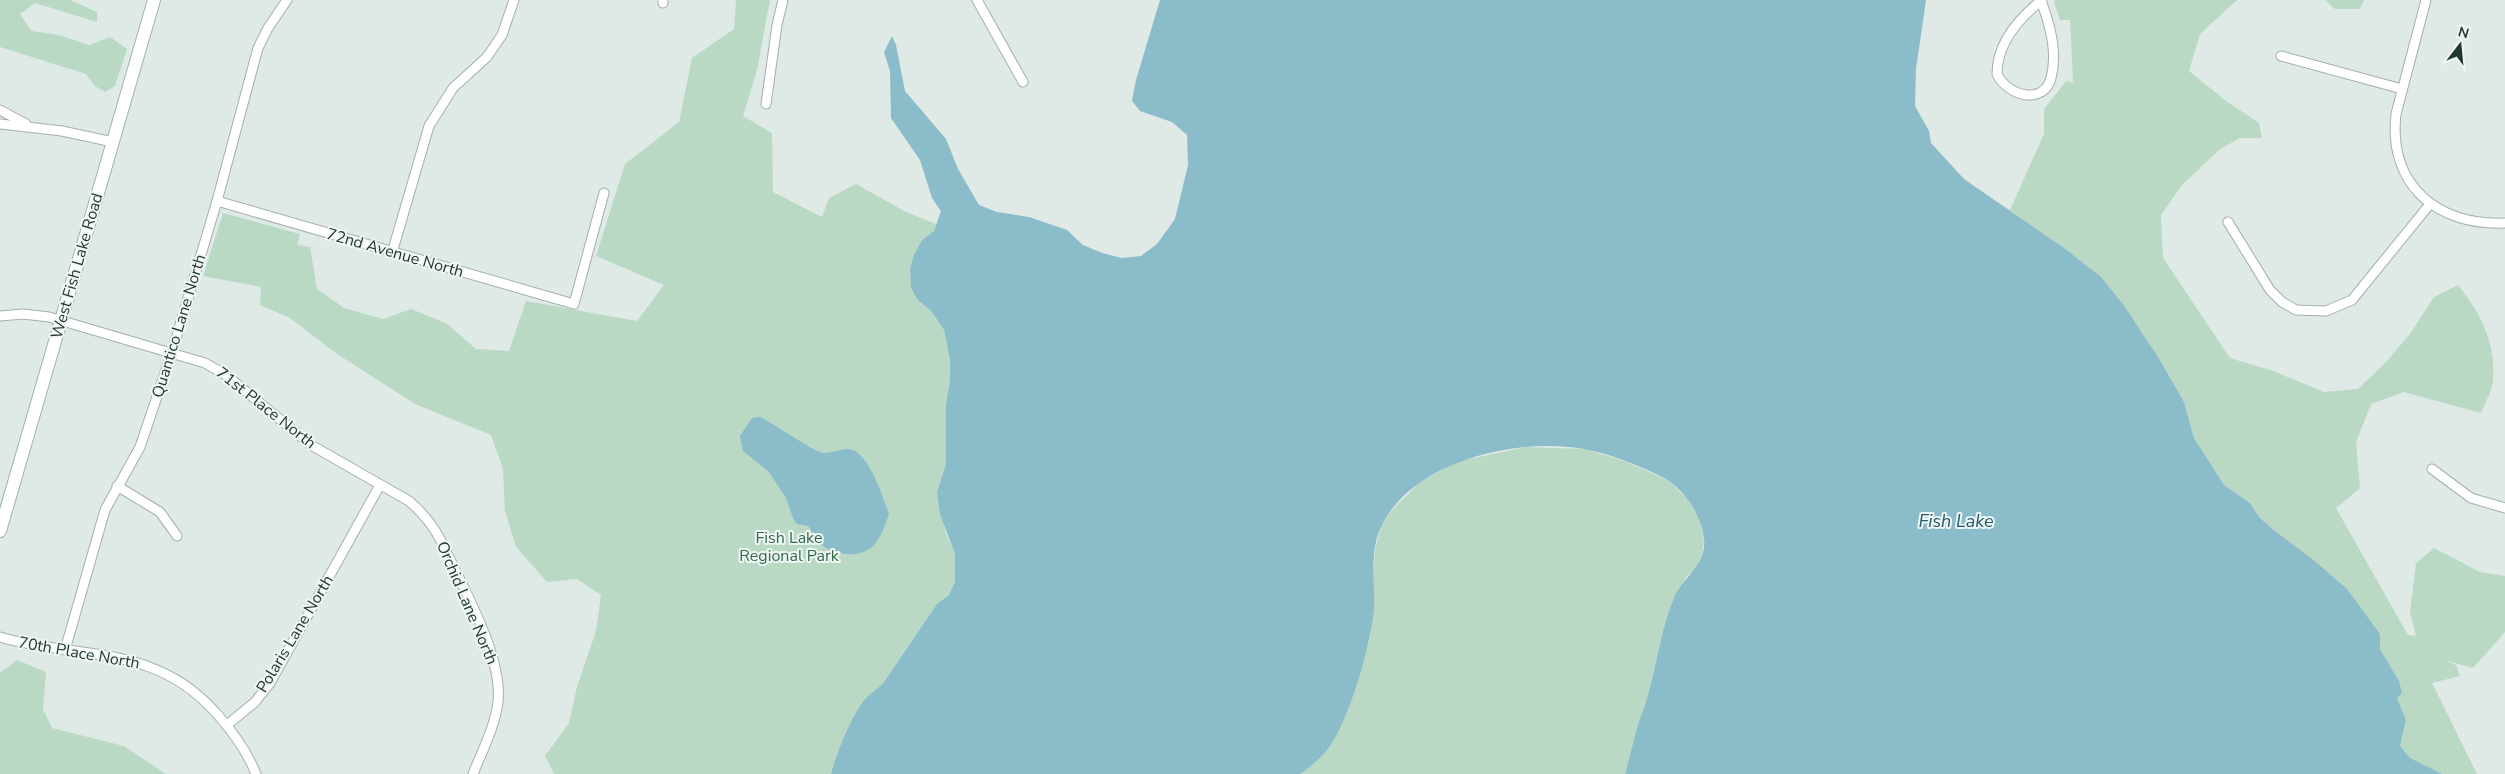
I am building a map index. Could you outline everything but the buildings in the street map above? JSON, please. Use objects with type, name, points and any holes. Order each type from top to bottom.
[{"type":"street","name":"West Fish Lake Road","points":[[0,531],[154,0]]},
{"type":"street","name":"Quantico Lane North","points":[[65,650],[101,523],[117,486],[145,434],[172,352],[217,201],[258,48],[268,28],[288,0]]},
{"type":"street","points":[[392,253],[430,126],[453,88],[487,57],[502,35],[514,0]]},
{"type":"street","points":[[766,104],[777,25],[783,0]]},
{"type":"street","points":[[977,0],[1022,82]]},
{"type":"street","points":[[2041,0],[2051,34],[2051,78],[2048,85],[2040,92],[2029,95],[2018,94],[2009,90],[1997,74],[2000,54],[2020,19],[2041,0]]},
{"type":"street","points":[[2426,0],[2402,89],[2394,128],[2398,157],[2411,182],[2430,204],[2459,220],[2476,223],[2505,223]]},
{"type":"street","points":[[2280,56],[2402,89]]},
{"type":"street","points":[[0,110],[33,127]]},
{"type":"street","points":[[0,124],[33,127],[113,142]]},
{"type":"street","name":"72nd Avenue North","points":[[217,201],[574,304],[604,193]]},
{"type":"street","points":[[2228,222],[2270,290],[2282,302],[2296,310],[2326,312],[2352,300],[2430,204]]},
{"type":"street","name":"71st Place North","points":[[0,316],[23,314],[62,320],[172,352],[215,368],[311,446],[380,485]]},
{"type":"street","points":[[2432,469],[2471,498],[2505,508]]},
{"type":"street","name":"Polaris Lane North","points":[[227,726],[254,702],[270,683],[380,485]]},
{"type":"street","name":"Orchid Lane North","points":[[380,485],[409,501],[435,528],[493,658],[497,674],[498,703],[494,720],[473,774]]},
{"type":"street","points":[[117,486],[160,512],[176,536]]},
{"type":"street","name":"70th Place North","points":[[0,637],[25,644],[125,658],[164,672],[200,696],[227,726]]},
{"type":"street","points":[[227,726],[247,753],[256,774]]},
{"type":"green space","points":[[0,0],[70,0],[97,12],[97,22],[35,3],[20,14],[31,31],[59,35],[89,45],[110,37],[127,49],[115,86],[105,92],[95,86],[86,74],[0,47]]},
{"type":"green space","name":"Fish Lake Regional Park","points":[[736,0],[770,0],[757,70],[743,116],[772,133],[773,192],[822,217],[829,198],[856,184],[904,211],[936,224],[934,231],[922,240],[910,269],[911,288],[917,299],[932,312],[944,330],[950,360],[950,381],[946,404],[946,464],[937,492],[946,533],[955,554],[955,582],[949,595],[937,604],[884,682],[861,704],[836,757],[831,774],[554,774],[545,756],[569,723],[577,687],[596,631],[601,595],[577,579],[547,582],[516,547],[505,511],[503,469],[491,435],[415,404],[337,354],[290,318],[260,305],[261,287],[203,276],[223,213],[300,234],[297,245],[310,247],[317,289],[344,308],[383,319],[411,309],[446,323],[476,349],[509,351],[526,301],[637,321],[664,285],[596,256],[625,164],[679,122],[692,58],[734,29]]},
{"type":"green space","points":[[2055,0],[2237,0],[2200,34],[2189,71],[2226,101],[2259,123],[2262,138],[2240,138],[2219,150],[2182,185],[2161,215],[2163,258],[2230,358],[2273,371],[2324,392],[2358,389],[2386,362],[2410,334],[2434,297],[2458,285],[2480,318],[2489,341],[2493,367],[2493,381],[2490,393],[2481,413],[2404,392],[2371,404],[2356,442],[2360,488],[2336,508],[2408,635],[2416,636],[2410,612],[2416,563],[2434,548],[2480,572],[2505,576],[2505,632],[2473,668],[2444,660],[2456,665],[2460,676],[2432,683],[2477,774],[2403,774],[2400,746],[2406,720],[2397,698],[2399,681],[2380,649],[2368,618],[2337,580],[2259,517],[2250,503],[2224,485],[2194,437],[2184,402],[2142,332],[2080,261],[2010,210],[2044,134],[2044,109],[2066,81],[2073,82],[2070,20],[2060,20]]},
{"type":"green space","points":[[2325,0],[2364,0],[2360,9],[2335,9]]},
{"type":"green space","points":[[1526,447],[1585,449],[1627,462],[1669,481],[1687,498],[1699,518],[1704,540],[1702,556],[1696,569],[1686,577],[1662,635],[1648,698],[1639,720],[1625,774],[1301,774],[1328,749],[1360,673],[1370,637],[1375,550],[1381,526],[1391,511],[1420,482],[1455,462]]},
{"type":"green space","points":[[17,660],[46,672],[43,709],[52,728],[124,746],[166,774],[0,774],[0,673]]},
{"type":"water","name":"Fish Lake","points":[[1160,0],[1926,0],[1916,69],[1915,106],[1929,131],[1931,143],[1964,179],[2064,248],[2101,277],[2125,307],[2158,357],[2184,402],[2194,438],[2224,485],[2250,503],[2259,517],[2347,589],[2380,634],[2380,649],[2399,681],[2402,693],[2397,698],[2406,720],[2400,746],[2410,758],[2442,774],[1625,774],[1647,698],[1662,634],[1674,598],[1702,556],[1704,539],[1695,511],[1684,495],[1670,482],[1634,464],[1614,457],[1584,449],[1558,446],[1529,447],[1470,458],[1443,469],[1418,484],[1397,503],[1382,525],[1375,545],[1372,622],[1364,660],[1351,701],[1344,720],[1328,749],[1301,774],[831,774],[836,756],[861,704],[884,682],[937,604],[949,595],[955,582],[955,554],[940,514],[937,492],[946,464],[946,404],[950,381],[950,360],[944,330],[932,312],[917,299],[911,288],[910,269],[914,255],[922,240],[934,231],[941,211],[932,198],[920,160],[891,118],[890,71],[884,52],[892,36],[896,45],[905,91],[946,139],[958,169],[979,205],[997,212],[1029,217],[1067,230],[1083,245],[1102,253],[1122,258],[1141,256],[1157,244],[1175,219],[1188,165],[1187,135],[1172,122],[1140,111],[1132,101],[1136,80]]},
{"type":"water","points":[[760,417],[817,451],[829,453],[847,449],[855,451],[862,456],[874,475],[889,514],[880,537],[866,551],[850,554],[826,548],[819,543],[808,526],[797,524],[786,498],[769,472],[743,451],[740,436],[752,418]]}]
